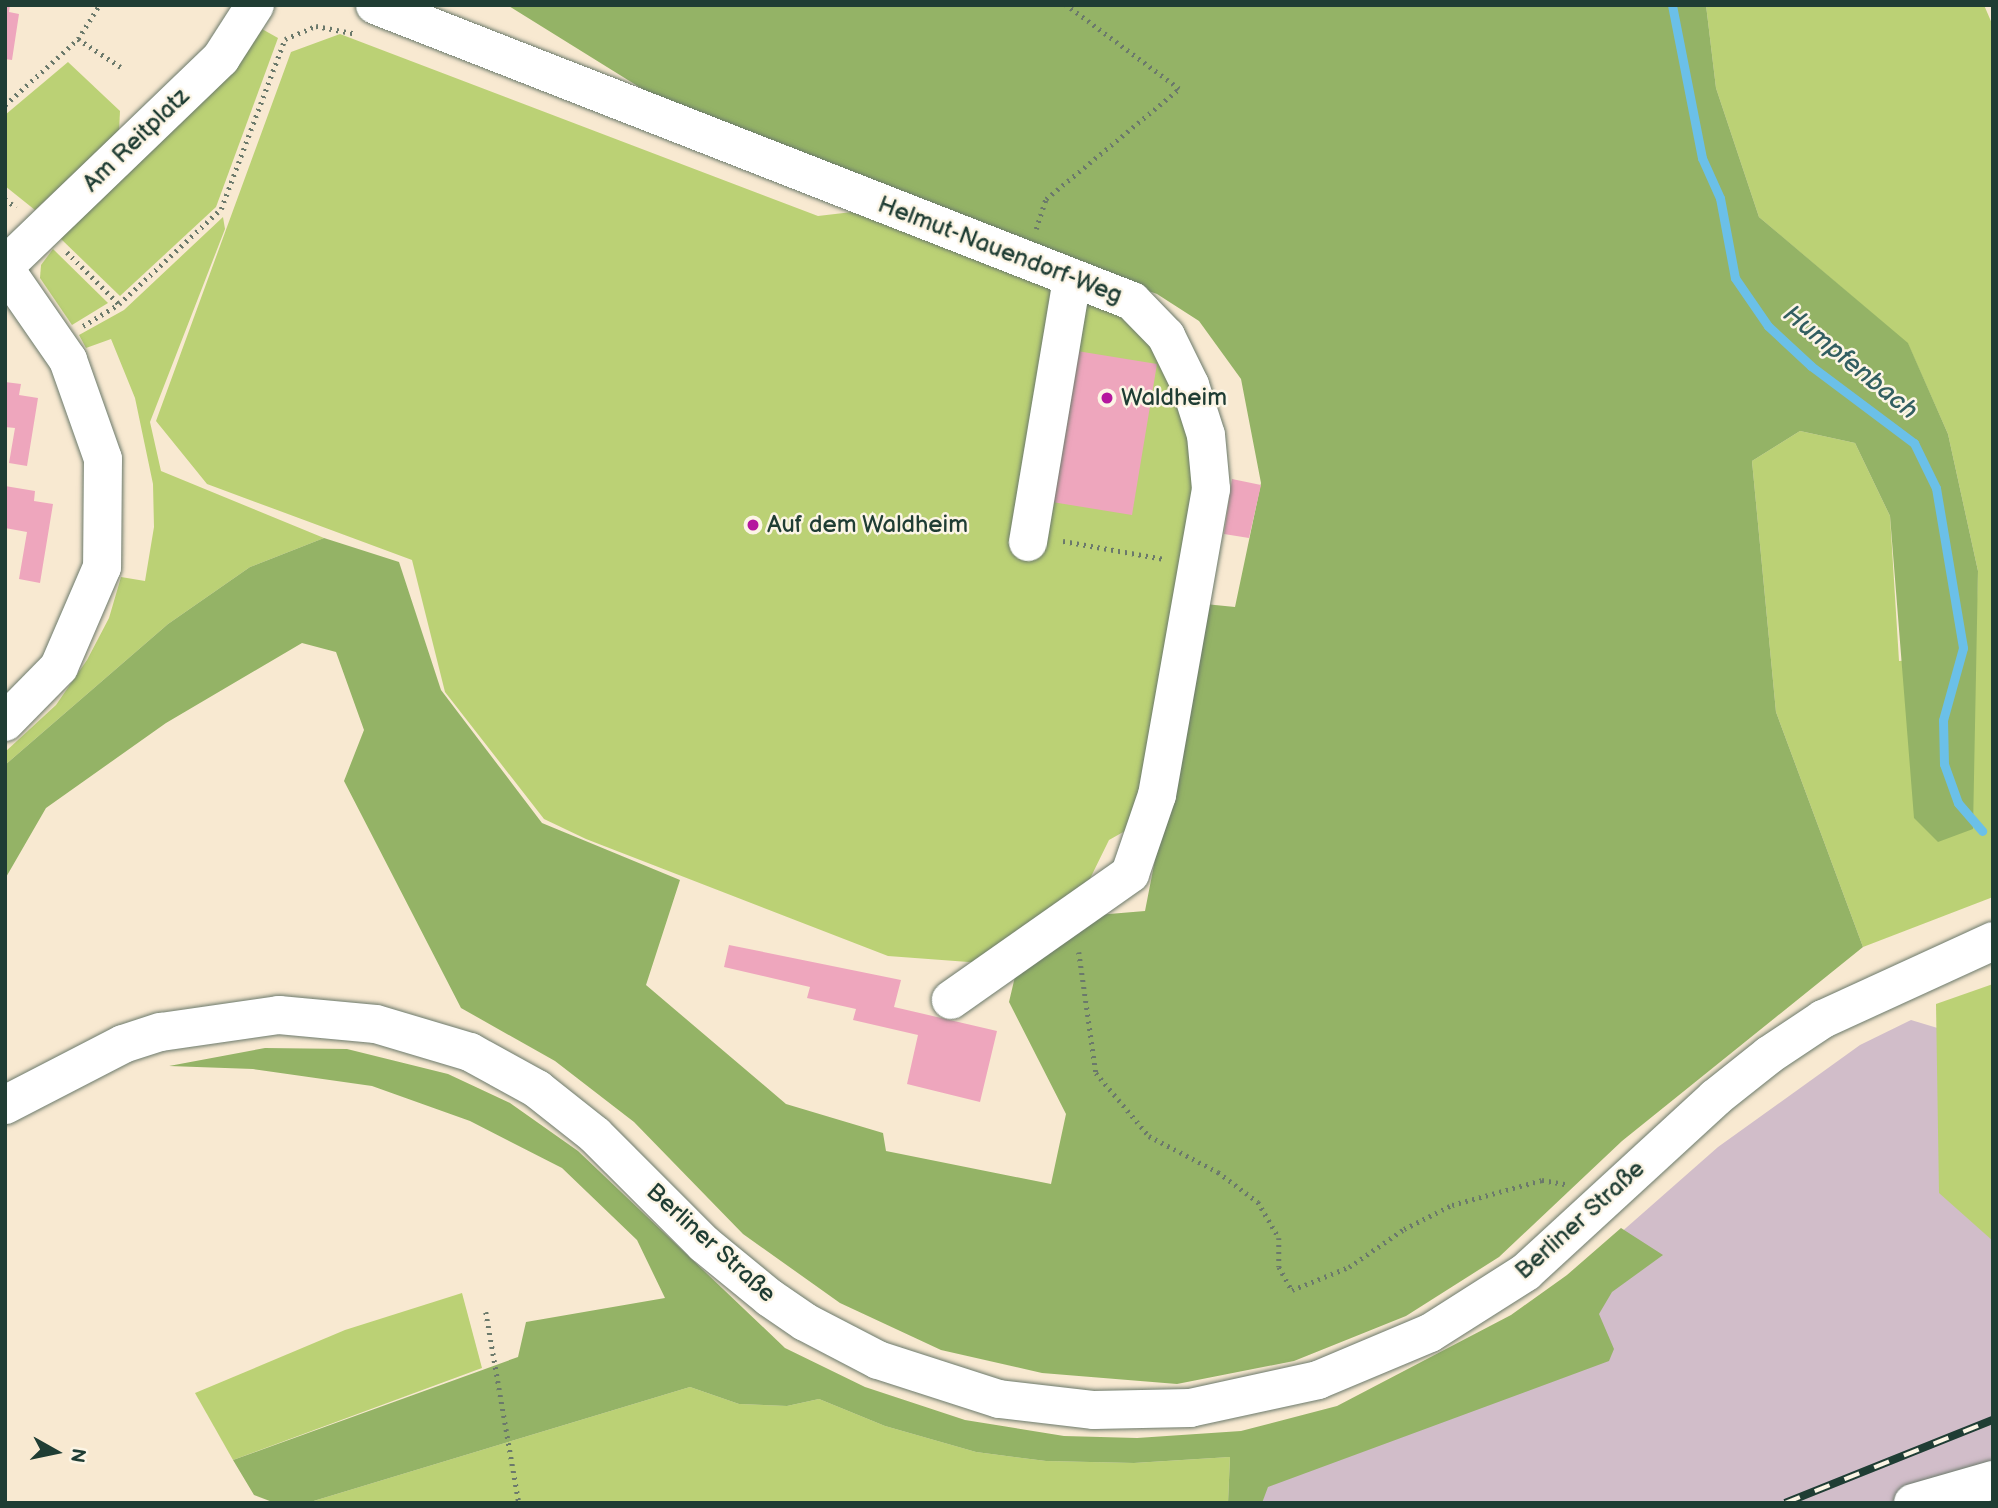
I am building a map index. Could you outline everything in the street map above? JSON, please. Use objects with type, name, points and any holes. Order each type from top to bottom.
[{"type":"street","name":"Am Reitplatz","points":[[5,267],[221,58],[255,5]]},
{"type":"street","name":"Helmut-Nauendorf-Weg","points":[[369,21],[1132,301],[1166,336],[1190,385],[1206,435],[1211,489],[1200,565],[1157,795],[1130,874],[951,1000]]},
{"type":"street","points":[[5,267],[68,360],[103,459],[102,567],[59,667],[5,722]]},
{"type":"street","points":[[1028,539],[1072,279]]},
{"type":"street","name":"Berliner Straße","points":[[5,1105],[123,1044],[161,1032],[279,1016],[376,1024],[470,1052],[537,1089],[596,1135],[704,1244],[770,1298],[804,1322],[878,1360],[999,1399],[1094,1410],[1190,1408],[1318,1380],[1430,1334],[1526,1272],[1715,1098],[1769,1055],[1823,1019],[1993,941]]},
{"type":"street","points":[[1913,1503],[1993,1480]]},
{"type":"path","points":[[5,105],[78,38],[99,5]]},
{"type":"path","points":[[1026,261],[1046,199],[1179,89],[1066,5]]},
{"type":"path","points":[[55,341],[119,304],[222,209],[285,39],[316,26],[338,27],[369,21]]},
{"type":"path","points":[[78,38],[121,67]]},
{"type":"path","points":[[43,229],[119,304]]},
{"type":"path","points":[[1028,539],[1200,565]]},
{"type":"path","points":[[1073,914],[1096,1073],[1149,1136],[1218,1172],[1258,1202],[1279,1238],[1279,1267],[1292,1290],[1349,1267],[1404,1229],[1452,1205],[1542,1180],[1568,1184]]},
{"type":"path","points":[[486,1312],[519,1503]]},
{"type":"shaded area","points":[[1911,1020],[1954,1033],[1993,1233],[1993,1503],[1241,1503],[1543,1301],[1718,1147],[1860,1045]]},
{"type":"green space","points":[[507,5],[1706,5],[1716,88],[1759,217],[1908,343],[1948,434],[1978,571],[1973,829],[1938,842],[1914,818],[1890,516],[1855,443],[1800,431],[1752,461],[1776,712],[1863,947],[1622,1141],[1499,1257],[1406,1316],[1294,1361],[1177,1384],[1042,1373],[941,1350],[840,1303],[743,1234],[634,1122],[555,1061],[461,1008],[344,781],[364,730],[336,652],[302,643],[166,723],[46,808],[5,879],[5,765],[168,624],[250,567],[324,538],[399,562],[441,690],[542,823],[680,880],[646,985],[786,1104],[883,1133],[886,1151],[1051,1184],[1066,1114],[1009,1002],[1017,968],[1085,916],[1145,911],[1205,604],[1235,607],[1261,483],[1241,379],[1199,321],[1157,294],[807,169],[644,90]]},
{"type":"green space","points":[[1706,5],[1984,5],[1993,26],[1993,897],[1863,947],[1776,712],[1752,461],[1800,431],[1855,443],[1890,516],[1899,661],[1975,656],[1978,571],[1948,434],[1908,344],[1759,217],[1716,88]]},
{"type":"green space","points":[[262,29],[278,38],[216,207],[120,296],[60,238]]},
{"type":"green space","name":"Auf dem Waldheim","points":[[340,34],[818,216],[852,212],[1138,322],[1186,406],[1196,490],[1141,822],[1109,840],[1082,895],[982,963],[888,956],[586,839],[544,819],[445,692],[412,560],[207,484],[156,421],[291,52]]},
{"type":"green space","points":[[68,62],[120,111],[119,131],[35,210],[5,186],[5,115]]},
{"type":"green space","points":[[223,217],[225,229],[150,422],[161,471],[324,538],[250,567],[168,624],[5,765],[5,752],[56,705],[87,660],[109,618],[121,577],[145,581],[154,527],[153,484],[135,398],[111,339],[86,348],[79,335],[124,310]]},
{"type":"green space","points":[[53,249],[108,303],[72,325],[40,278],[41,265]]},
{"type":"green space","points":[[1993,984],[1993,1241],[1939,1193],[1936,1004]]},
{"type":"green space","points":[[265,1048],[347,1049],[448,1074],[510,1103],[578,1151],[785,1348],[865,1387],[965,1420],[1064,1436],[1137,1438],[1241,1431],[1337,1406],[1511,1315],[1567,1275],[1621,1228],[1663,1255],[1612,1292],[1599,1314],[1614,1349],[1609,1361],[1268,1487],[1262,1503],[1228,1503],[1230,1457],[1134,1463],[1046,1461],[976,1452],[885,1426],[819,1399],[787,1406],[739,1404],[690,1387],[307,1503],[275,1503],[254,1495],[233,1460],[518,1357],[526,1322],[665,1298],[637,1240],[562,1168],[470,1121],[372,1086],[253,1069],[169,1066]]},
{"type":"green space","points":[[462,1293],[482,1368],[233,1460],[195,1393],[345,1330]]},
{"type":"green space","points":[[690,1387],[739,1404],[787,1406],[819,1399],[885,1426],[976,1452],[1046,1461],[1134,1463],[1230,1457],[1228,1503],[307,1503]]},
{"type":"building","points":[[5,5],[10,5],[9,12],[19,14],[12,60],[5,59]]},
{"type":"building","points":[[1077,351],[1157,364],[1132,515],[1052,502]]},
{"type":"building","points":[[5,382],[21,384],[19,395],[38,398],[27,466],[9,463],[15,428],[5,427]]},
{"type":"building","points":[[1232,479],[1261,485],[1249,538],[1224,534]]},
{"type":"building","points":[[5,486],[35,491],[34,501],[53,504],[40,583],[19,579],[27,532],[5,528]]},
{"type":"building","points":[[729,945],[901,980],[894,1007],[997,1031],[980,1102],[907,1084],[918,1035],[853,1020],[856,1009],[807,998],[810,987],[724,967]]},
{"type":"waterway","name":"Humpfenbach","points":[[1672,5],[1702,158],[1720,198],[1735,278],[1768,326],[1811,366],[1914,443],[1936,488],[1963,648],[1943,720],[1944,764],[1958,803],[1982,831]]},
{"type":"railway","points":[[1785,1503],[1993,1420]]},
{"type":"place","name":"Waldheim","points":[[1107,398]]},
{"type":"place","name":"Auf dem Waldheim","points":[[753,525]]}]
